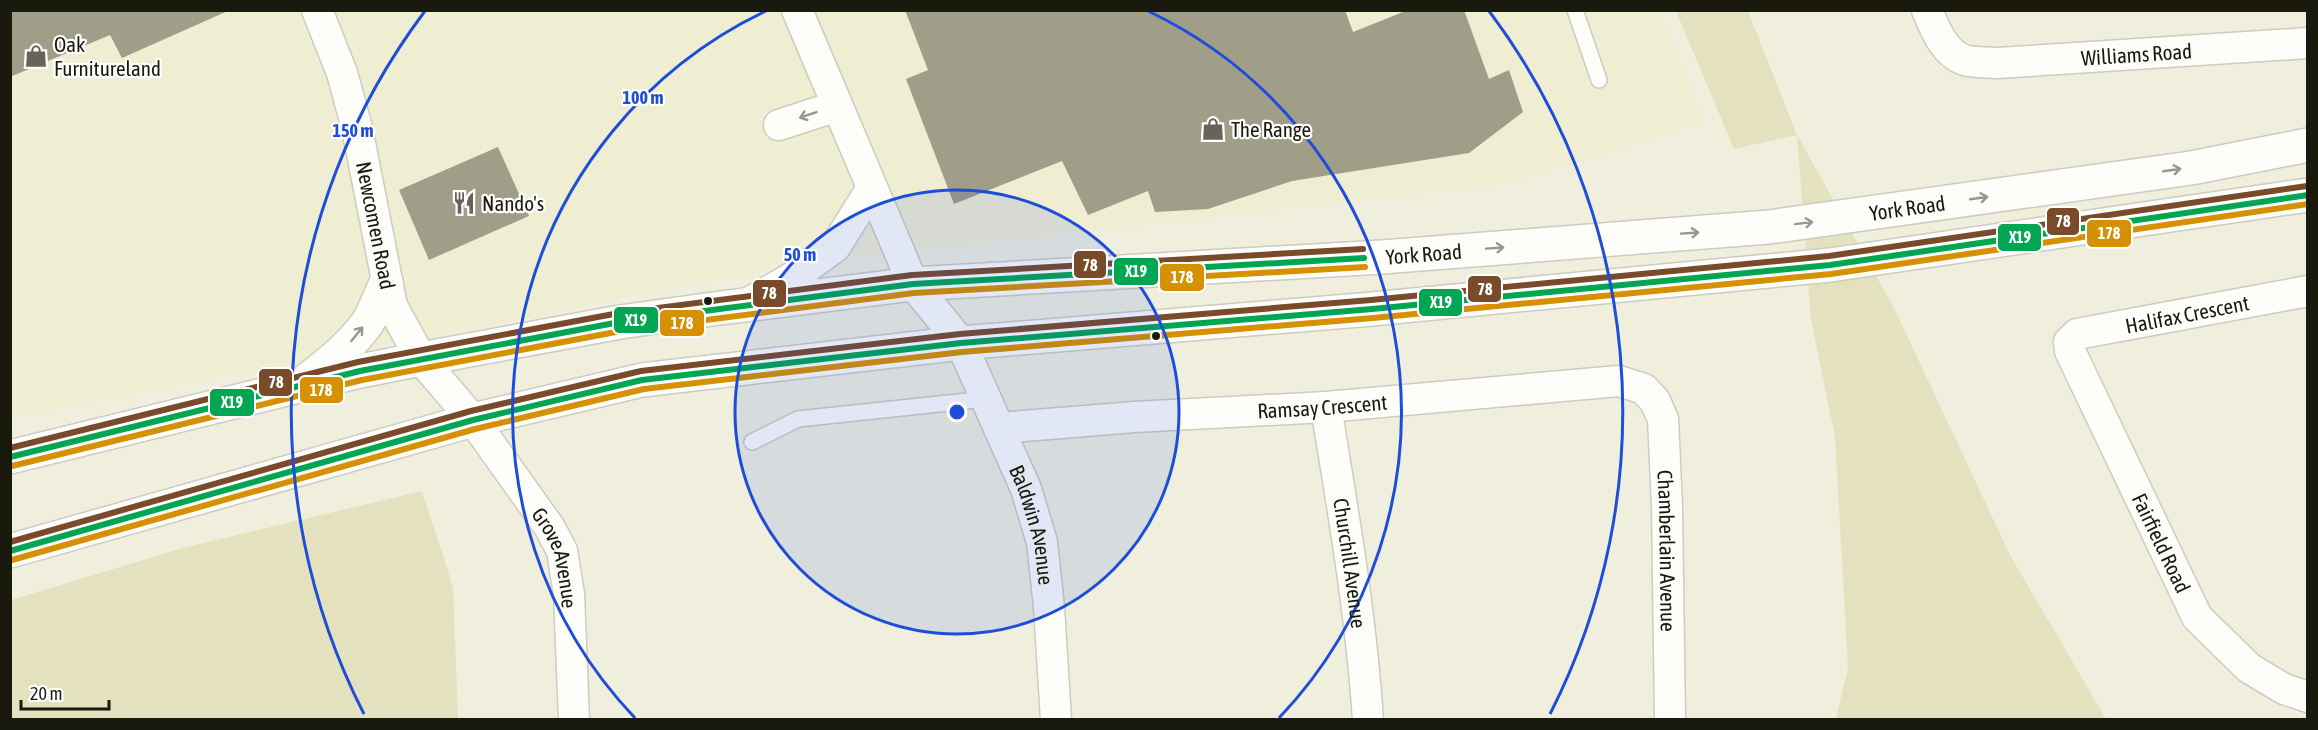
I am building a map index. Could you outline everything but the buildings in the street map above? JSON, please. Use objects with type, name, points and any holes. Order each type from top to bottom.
[{"type":"highway","name":"York Road","points":[[10,457],[421,358],[620,322],[745,305],[913,284],[1382,257],[1769,227],[2191,168],[2307,145]]},
{"type":"highway","points":[[10,551],[473,420],[642,380],[961,343],[1361,310],[1861,262],[2307,195]]},
{"type":"highway","points":[[298,387],[331,362],[353,340],[368,321],[386,283]]},
{"type":"street","name":"Newcomen Road","points":[[317,10],[342,73],[357,128],[392,306],[421,358],[473,420]]},
{"type":"street","name":"Baldwin Avenue","points":[[796,10],[913,284],[961,343],[1026,489],[1042,542],[1050,607],[1056,720]]},
{"type":"street","name":"Williams Road","points":[[1927,10],[1938,35],[1950,51],[1965,60],[1998,63],[2307,43]]},
{"type":"street","points":[[779,125],[837,106]]},
{"type":"street","points":[[745,305],[798,274],[835,248],[872,189]]},
{"type":"street","name":"Halifax Crescent","points":[[2068,342],[2077,334],[2307,291]]},
{"type":"street","name":"Fairfield Road","points":[[2068,342],[2070,351],[2197,617],[2249,668],[2284,689],[2307,697]]},
{"type":"street","name":"Ramsay Crescent","points":[[999,428],[1134,417],[1326,407],[1619,381],[1644,389]]},
{"type":"street","name":"Chamberlain Avenue","points":[[1644,389],[1655,401],[1663,419],[1667,507],[1670,720]]},
{"type":"street","name":"Churchill Avenue","points":[[1326,407],[1360,628],[1368,720]]},
{"type":"street","name":"Grove Avenue","points":[[473,420],[550,528],[562,551],[569,594],[574,720]]},
{"type":"lane","points":[[1575,10],[1599,80]]},
{"type":"lane","points":[[752,442],[798,419],[986,399]]},
{"type":"shaded area","points":[[11,11],[1660,11],[1704,121],[1512,183],[792,265],[11,418]]},
{"type":"shaded area","points":[[1676,11],[1748,11],[1797,135],[1734,149]]},
{"type":"shaded area","points":[[1797,135],[1894,308],[2010,555],[2106,719],[1836,719],[1848,668],[1835,437],[1811,320]]},
{"type":"shaded area","points":[[422,491],[453,587],[458,719],[11,719],[11,600],[183,548]]},
{"type":"transit line","name":"78","points":[[10,542],[471,411],[641,371],[960,334],[1371,300],[1829,256],[2307,186]]},
{"type":"transit line","name":"X19","points":[[10,551],[473,420],[642,380],[961,343],[1372,309],[1830,265],[2308,195]]},
{"type":"transit line","name":"178","points":[[12,560],[475,429],[644,389],[962,352],[1373,318],[1831,274],[2308,204]]},
{"type":"transit line","name":"78","points":[[10,448],[358,362],[619,313],[912,275],[1363,249]]},
{"type":"transit line","name":"X19","points":[[10,457],[360,371],[620,322],[913,284],[1364,258]]},
{"type":"transit line","name":"178","points":[[12,466],[362,380],[621,331],[914,293],[1365,267]]},
{"type":"place","name":"Oak Furnitureland","points":[[36,56]]},
{"type":"place","name":"The Range","points":[[1213,129]]},
{"type":"place","name":"Nando's","points":[[464,203]]}]
